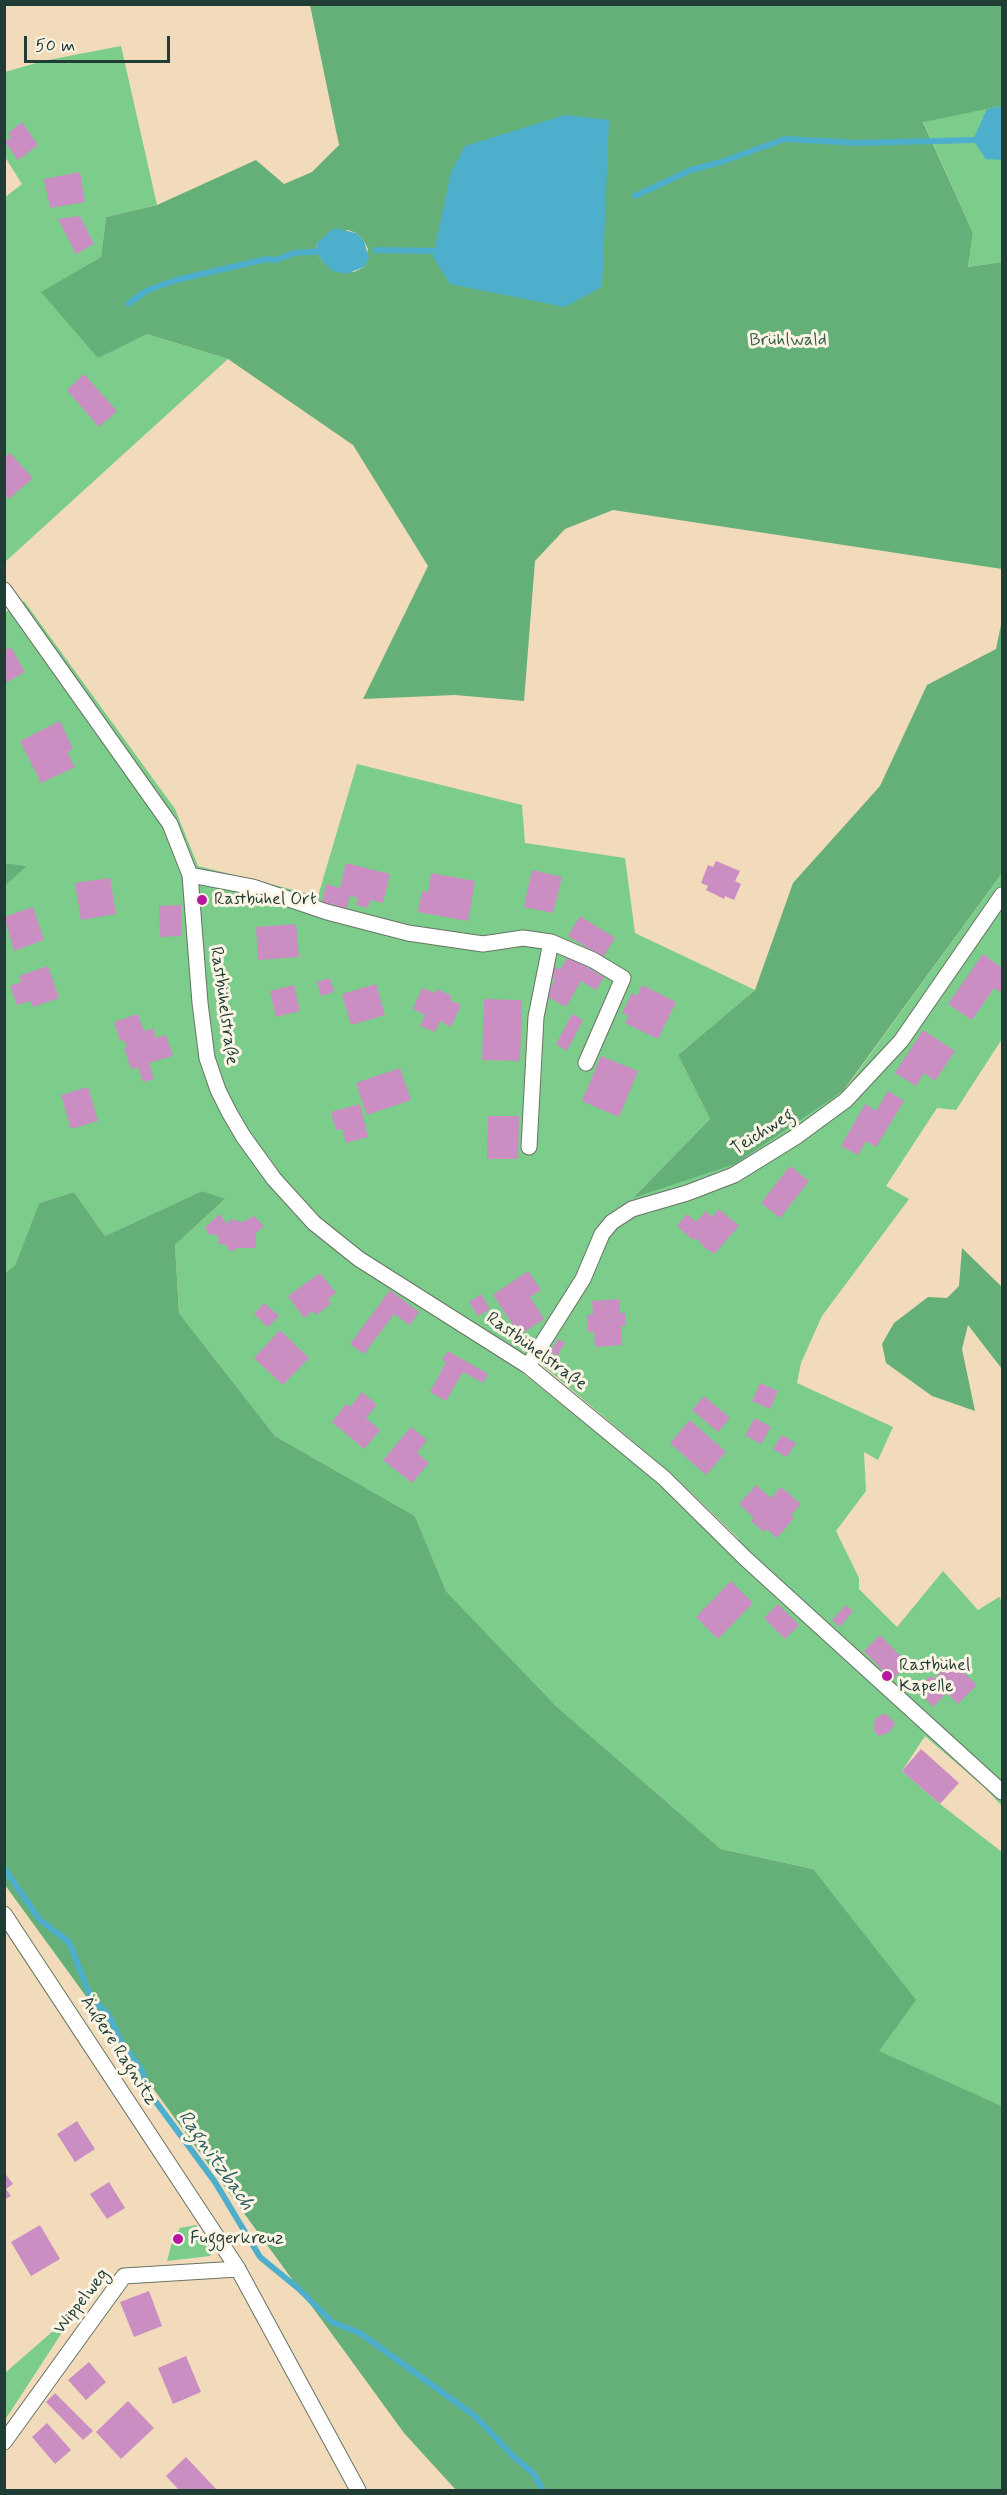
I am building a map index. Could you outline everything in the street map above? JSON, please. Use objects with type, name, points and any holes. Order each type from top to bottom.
[{"type":"street","name":"Rastbühelstraße","points":[[4,590],[170,824],[190,875],[200,1003],[207,1058],[221,1097],[255,1155],[314,1223],[359,1259],[528,1366],[664,1478],[764,1575],[1002,1792]]},
{"type":"street","points":[[190,875],[253,887],[327,912],[408,933],[483,944],[523,938],[551,942],[592,960],[623,978],[586,1063]]},
{"type":"street","name":"Teichweg","points":[[528,1366],[583,1279],[602,1234],[612,1222],[632,1209],[687,1193],[734,1175],[796,1136],[846,1100],[901,1041],[1002,895]]},
{"type":"street","points":[[529,1147],[536,1017],[551,942]]},
{"type":"street","name":"Äußere Ragnitz","points":[[4,1914],[238,2269],[358,2490]]},
{"type":"street","name":"Wippelweg","points":[[4,2442],[124,2276],[238,2269]]},
{"type":"green space","name":"Brühlwald","points":[[310,5],[1002,5],[1002,106],[923,122],[973,233],[968,267],[1002,262],[1002,569],[613,510],[565,529],[535,561],[524,701],[455,695],[363,699],[428,566],[353,445],[228,359],[147,334],[98,358],[41,292],[101,257],[106,217],[157,205],[256,160],[284,184],[312,172],[339,145]],"holes":[[[348,230],[356,233],[368,249],[364,267],[354,272],[323,262],[316,251],[317,243]]]},
{"type":"green space","points":[[121,46],[157,205],[106,217],[101,257],[42,292],[98,357],[147,334],[228,359],[5,562],[4,198],[22,184],[5,157],[5,72],[43,61]]},
{"type":"green space","points":[[1002,106],[1002,262],[968,267],[973,233],[923,121]]},
{"type":"green space","points":[[24,601],[175,809],[198,866],[318,896],[357,764],[522,805],[525,843],[625,858],[635,933],[755,990],[678,1055],[710,1119],[634,1197],[843,1092],[1002,873],[1002,1039],[956,1110],[937,1108],[886,1186],[909,1199],[822,1316],[801,1363],[797,1383],[893,1427],[878,1460],[864,1452],[866,1491],[836,1531],[859,1578],[859,1589],[897,1627],[943,1571],[978,1610],[999,1597],[1002,1601],[1002,1806],[984,1787],[925,1736],[902,1771],[1002,1852],[1002,2106],[878,2051],[813,1869],[721,1849],[556,1706],[446,1591],[415,1516],[275,1436],[179,1313],[175,1245],[224,1200],[202,1191],[105,1236],[74,1192],[39,1203],[15,1265],[5,1273],[5,886],[27,866],[5,863],[4,613]],"holes":[[[528,1353],[674,1476],[739,1539],[730,1549],[655,1476],[650,1476],[519,1370]]]},
{"type":"green space","points":[[1002,620],[1002,873],[843,1091],[735,1164],[633,1198],[710,1119],[678,1055],[755,990],[793,883],[880,786],[927,685],[996,649]]},
{"type":"green space","points":[[5,863],[27,866],[5,886]]},
{"type":"green space","points":[[202,1191],[225,1199],[175,1245],[179,1313],[275,1436],[415,1516],[446,1591],[556,1706],[721,1849],[813,1869],[916,2000],[879,2051],[1002,2106],[1002,2490],[456,2490],[404,2433],[5,1885],[5,1273],[15,1265],[39,1203],[74,1192],[105,1236]]},
{"type":"green space","points":[[962,1248],[1002,1287],[1002,1369],[968,1325],[962,1349],[975,1411],[932,1396],[886,1363],[882,1344],[894,1323],[928,1297],[947,1298],[959,1286]]},
{"type":"green space","points":[[196,2225],[213,2251],[210,2256],[167,2261],[172,2242],[180,2228]]},
{"type":"green space","points":[[76,2311],[5,2420],[5,2373]]},
{"type":"water","points":[[1002,106],[1002,160],[986,159],[973,140],[987,109]]},
{"type":"water","points":[[565,115],[609,120],[602,287],[565,307],[450,284],[433,257],[451,172],[465,146]]},
{"type":"water","points":[[334,228],[356,233],[364,241],[369,258],[364,267],[346,274],[333,271],[323,262],[316,251],[317,243]]},
{"type":"building","points":[[22,122],[38,145],[18,160],[5,142],[11,137],[8,133]]},
{"type":"building","points":[[80,172],[85,202],[50,208],[44,179]]},
{"type":"building","points":[[80,216],[94,244],[76,254],[58,219]]},
{"type":"building","points":[[84,374],[117,411],[99,427],[67,390]]},
{"type":"building","points":[[10,453],[33,478],[9,499],[4,494],[4,458]]},
{"type":"building","points":[[11,647],[25,672],[4,684],[4,651]]},
{"type":"building","points":[[60,721],[73,749],[67,752],[75,767],[41,783],[20,741]]},
{"type":"building","points":[[716,861],[740,871],[735,881],[741,884],[734,900],[725,896],[724,899],[706,890],[708,886],[701,883],[708,865],[713,867]]},
{"type":"building","points":[[346,863],[390,874],[383,903],[370,900],[368,908],[356,905],[358,898],[350,896],[346,909],[322,903],[326,884],[340,888]]},
{"type":"building","points":[[532,870],[562,877],[553,913],[524,907]]},
{"type":"building","points":[[431,873],[475,881],[468,921],[418,912],[422,891],[428,892]]},
{"type":"building","points":[[110,878],[116,914],[81,920],[75,883]]},
{"type":"building","points":[[181,905],[182,936],[160,937],[159,906]]},
{"type":"building","points":[[33,907],[44,940],[14,951],[4,917]]},
{"type":"building","points":[[580,916],[615,938],[603,957],[568,936]]},
{"type":"building","points":[[296,924],[299,957],[258,960],[256,927]]},
{"type":"building","points":[[983,954],[1002,968],[1002,989],[1000,992],[994,988],[972,1020],[948,1004]]},
{"type":"building","points":[[568,956],[604,977],[596,990],[581,981],[566,1007],[546,996],[555,980],[549,977],[555,967],[560,970]]},
{"type":"building","points":[[48,966],[59,998],[33,1007],[31,1001],[17,1005],[10,986],[21,982],[19,976]]},
{"type":"building","points":[[330,978],[334,992],[321,996],[317,982]]},
{"type":"building","points":[[376,984],[385,1015],[351,1025],[342,994]]},
{"type":"building","points":[[294,985],[300,1011],[276,1017],[270,991]]},
{"type":"building","points":[[642,985],[676,1002],[658,1039],[625,1023],[629,1016],[622,1013],[632,993],[637,996]]},
{"type":"building","points":[[422,988],[435,993],[437,989],[452,996],[450,1000],[461,1005],[451,1027],[440,1021],[435,1032],[420,1026],[425,1015],[413,1009]]},
{"type":"building","points":[[484,999],[522,1000],[520,1061],[482,1060]]},
{"type":"building","points":[[138,1014],[144,1031],[153,1028],[156,1038],[166,1035],[173,1056],[149,1063],[154,1079],[143,1082],[138,1067],[131,1069],[124,1048],[127,1047],[124,1040],[120,1041],[114,1022]]},
{"type":"building","points":[[572,1014],[583,1020],[567,1051],[556,1044]]},
{"type":"building","points":[[923,1030],[955,1051],[935,1081],[924,1073],[916,1086],[895,1073]]},
{"type":"building","points":[[601,1056],[638,1071],[619,1117],[582,1101]]},
{"type":"building","points":[[400,1068],[411,1100],[367,1115],[356,1083]]},
{"type":"building","points":[[88,1087],[98,1121],[71,1129],[61,1095]]},
{"type":"building","points":[[888,1091],[904,1101],[876,1147],[866,1141],[858,1155],[841,1146],[865,1104],[876,1111]]},
{"type":"building","points":[[360,1104],[368,1137],[346,1143],[342,1129],[336,1130],[331,1112]]},
{"type":"building","points":[[488,1116],[519,1116],[518,1159],[487,1159]]},
{"type":"building","points":[[790,1166],[809,1181],[780,1218],[761,1203]]},
{"type":"building","points":[[719,1209],[739,1226],[714,1254],[696,1238],[693,1240],[677,1226],[687,1214],[696,1222],[706,1211],[712,1217]]},
{"type":"building","points":[[220,1214],[225,1222],[229,1223],[229,1219],[243,1222],[254,1216],[264,1226],[256,1233],[256,1248],[237,1248],[232,1252],[224,1244],[218,1244],[219,1238],[215,1234],[209,1235],[205,1227]]},
{"type":"building","points":[[528,1271],[541,1290],[530,1297],[544,1319],[520,1335],[493,1295]]},
{"type":"building","points":[[320,1273],[336,1293],[328,1299],[331,1304],[316,1315],[313,1311],[304,1318],[288,1296]]},
{"type":"building","points":[[390,1290],[419,1312],[410,1325],[394,1314],[364,1354],[350,1344]]},
{"type":"building","points":[[481,1294],[490,1309],[478,1316],[469,1302]]},
{"type":"building","points":[[619,1299],[620,1313],[625,1313],[626,1326],[621,1326],[622,1345],[595,1347],[594,1332],[588,1332],[587,1315],[593,1314],[592,1301]]},
{"type":"building","points":[[264,1303],[279,1316],[268,1327],[254,1314]]},
{"type":"building","points":[[280,1330],[309,1358],[283,1385],[254,1358]]},
{"type":"building","points":[[558,1339],[565,1343],[557,1356],[550,1352]]},
{"type":"building","points":[[448,1351],[488,1374],[483,1383],[463,1372],[446,1401],[430,1392],[446,1362],[442,1360]]},
{"type":"building","points":[[760,1383],[778,1391],[770,1409],[752,1401]]},
{"type":"building","points":[[362,1392],[377,1405],[366,1418],[380,1430],[364,1449],[332,1422],[346,1404],[350,1407]]},
{"type":"building","points":[[704,1396],[730,1418],[718,1432],[692,1410]]},
{"type":"building","points":[[755,1418],[771,1427],[761,1444],[745,1435]]},
{"type":"building","points":[[690,1420],[726,1452],[706,1475],[670,1443]]},
{"type":"building","points":[[411,1427],[427,1440],[417,1453],[429,1463],[412,1483],[383,1460]]},
{"type":"building","points":[[782,1435],[796,1443],[787,1457],[773,1449]]},
{"type":"building","points":[[756,1485],[771,1498],[781,1487],[801,1504],[791,1515],[794,1518],[777,1538],[767,1529],[764,1532],[751,1521],[754,1518],[739,1504]]},
{"type":"building","points":[[731,1581],[753,1603],[718,1639],[696,1617]]},
{"type":"building","points":[[778,1604],[799,1625],[785,1639],[764,1618]]},
{"type":"building","points":[[846,1605],[853,1611],[840,1627],[832,1620]]},
{"type":"building","points":[[880,1635],[908,1664],[892,1680],[864,1651]]},
{"type":"building","points":[[952,1661],[977,1685],[958,1704],[947,1693],[933,1707],[916,1689],[930,1676],[934,1679]]},
{"type":"building","points":[[885,1713],[895,1723],[890,1732],[879,1736],[874,1731],[875,1719]]},
{"type":"building","points":[[921,1749],[959,1783],[940,1804],[902,1771]]},
{"type":"building","points":[[77,2121],[95,2149],[75,2162],[57,2134]]},
{"type":"building","points":[[4,2172],[13,2184],[6,2189],[11,2196],[4,2200]]},
{"type":"building","points":[[109,2182],[125,2208],[107,2219],[90,2194]]},
{"type":"building","points":[[40,2225],[60,2259],[31,2276],[11,2242]]},
{"type":"building","points":[[149,2291],[162,2326],[134,2337],[120,2302]]},
{"type":"building","points":[[186,2356],[201,2392],[173,2404],[158,2368]]},
{"type":"building","points":[[89,2362],[106,2382],[86,2400],[68,2380]]},
{"type":"building","points":[[55,2393],[93,2431],[83,2440],[46,2402]]},
{"type":"building","points":[[128,2401],[154,2428],[121,2459],[96,2432]]},
{"type":"building","points":[[47,2423],[71,2450],[55,2464],[32,2437]]},
{"type":"building","points":[[186,2457],[217,2490],[179,2490],[166,2476]]},
{"type":"waterway","points":[[635,196],[691,170],[785,139],[859,143],[980,138]]},
{"type":"waterway","points":[[376,250],[435,251],[441,249]]},
{"type":"waterway","points":[[128,304],[146,291],[176,280],[267,259],[276,260],[294,253],[325,251]]},
{"type":"waterway","name":"Ragnitzbach","points":[[4,1868],[40,1920],[69,1942],[91,1998],[108,2014],[122,2043],[143,2072],[147,2095],[156,2102],[215,2182],[260,2257],[299,2289],[332,2322],[360,2333],[475,2416],[513,2456],[533,2473],[543,2490]]},
{"type":"place","name":"Rastbühel Ort","points":[[202,900]]},
{"type":"place","name":"Rastbühel Kapelle","points":[[887,1676]]},
{"type":"place","name":"Fuggerkreuz","points":[[178,2239]]}]
